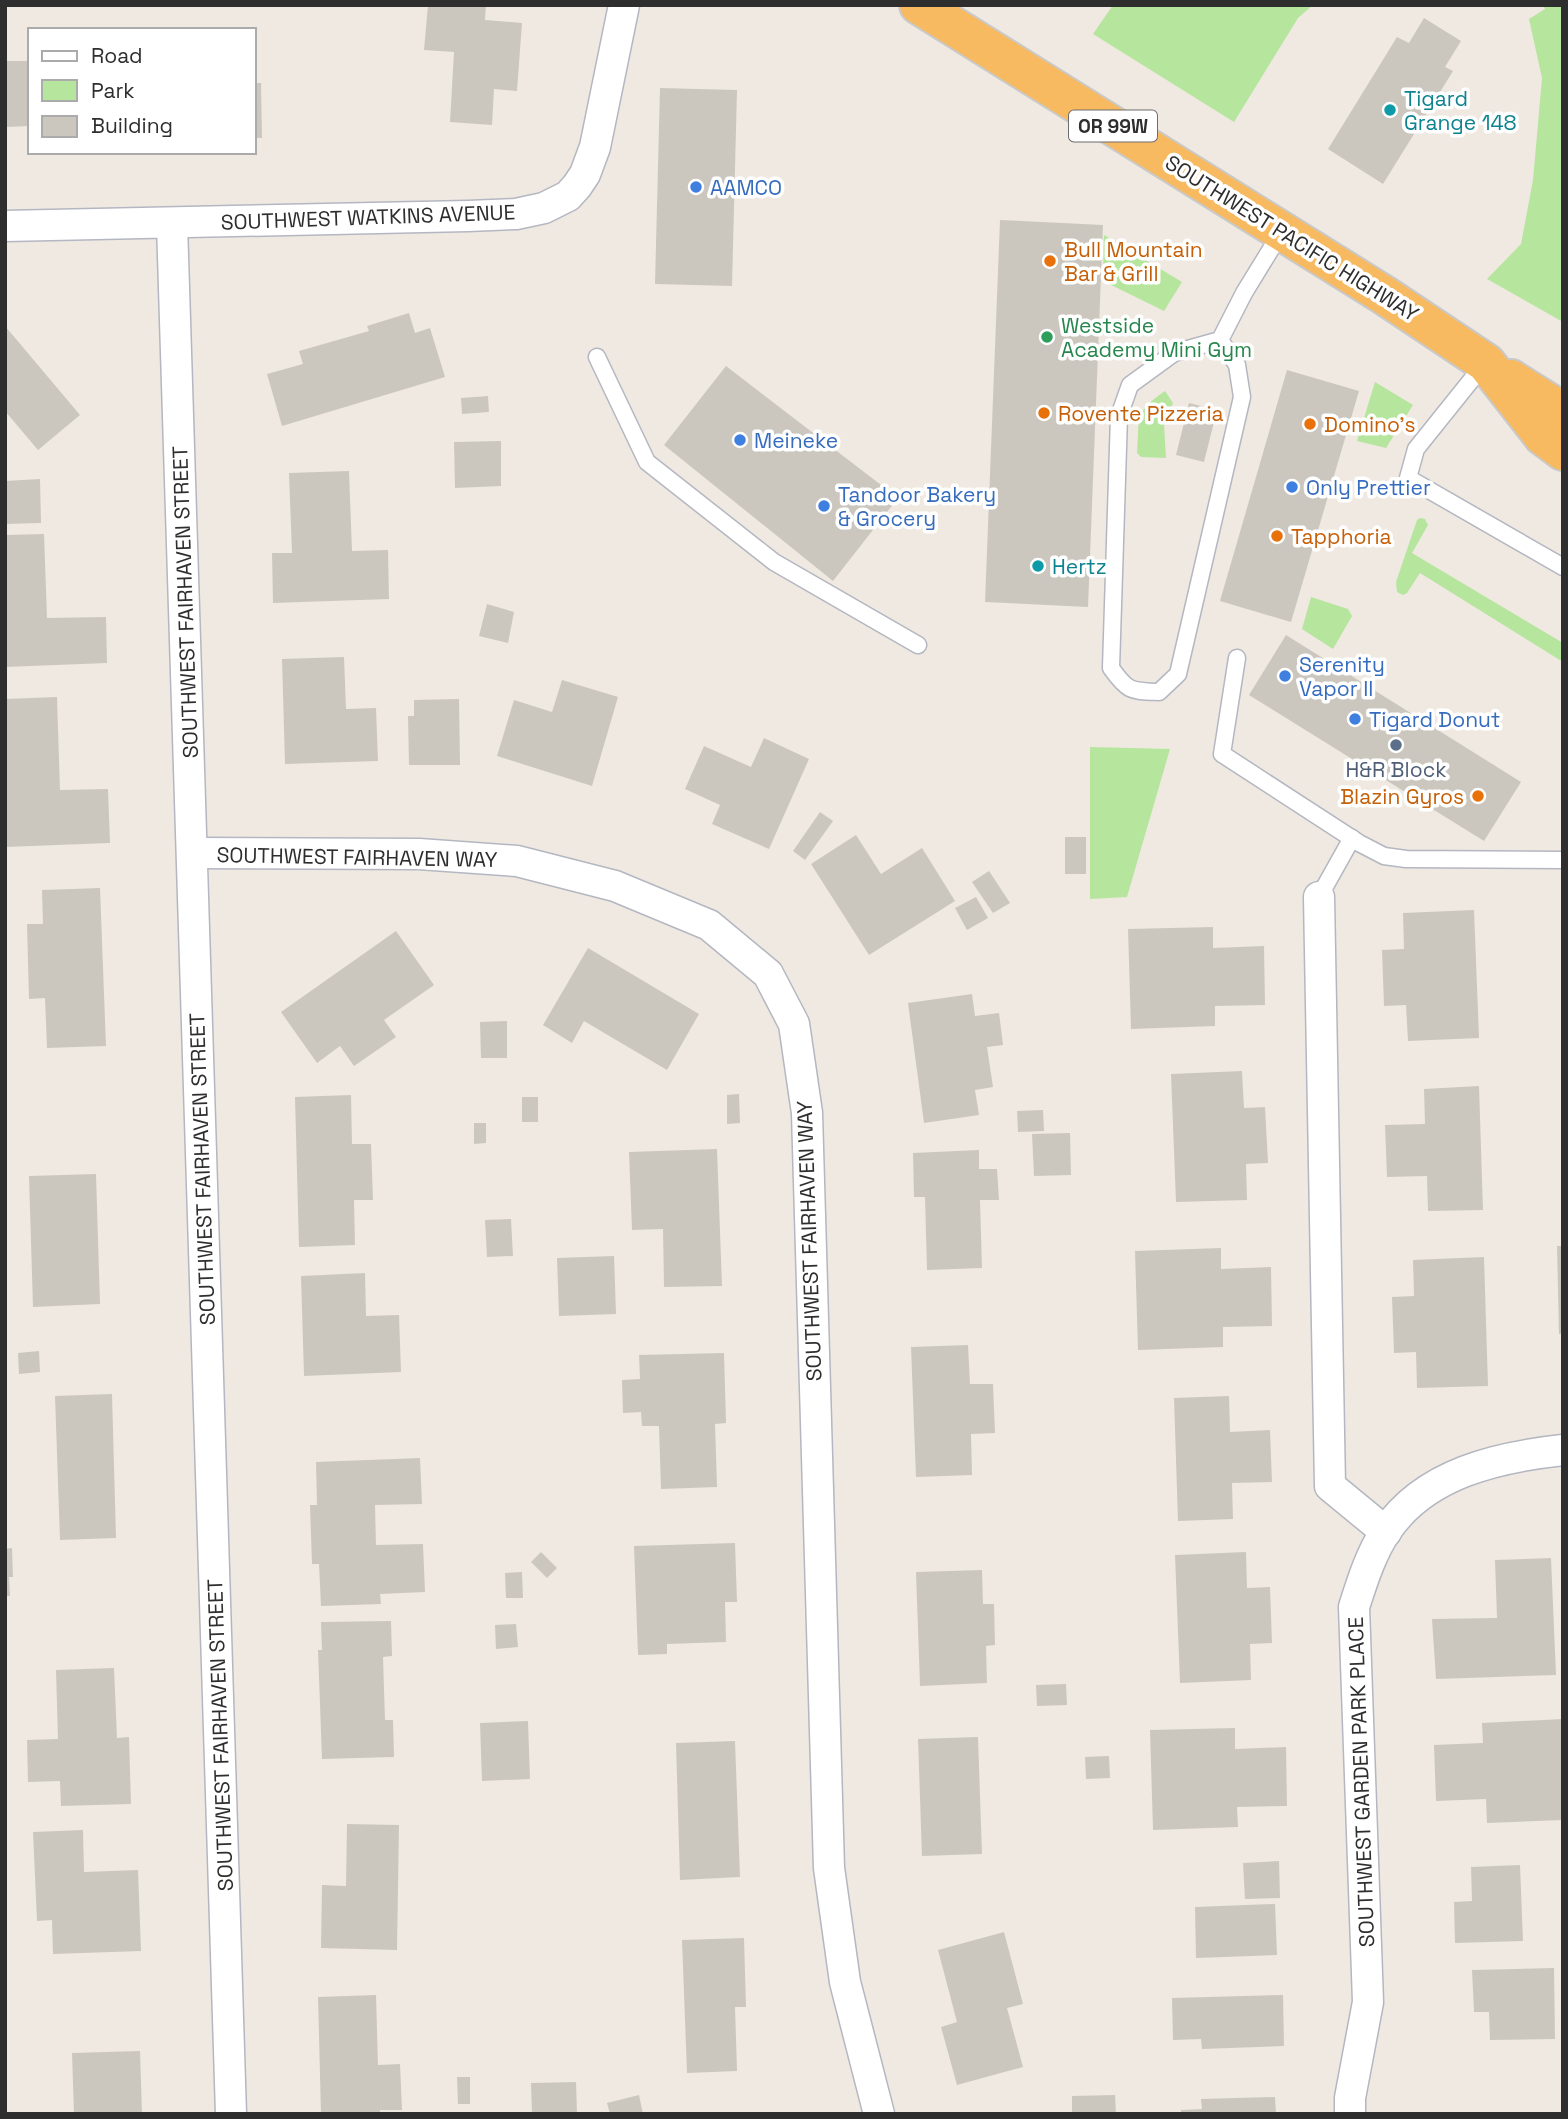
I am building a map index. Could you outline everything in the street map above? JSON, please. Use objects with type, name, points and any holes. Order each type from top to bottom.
[{"type":"highway","name":"SOUTHWEST PACIFIC HIGHWAY","points":[[919,5],[1384,295],[1486,363],[1543,436],[1563,450]]},
{"type":"highway","name":"SOUTHWEST PACIFIC HIGHWAY","points":[[1486,363],[1563,379]]},
{"type":"highway","points":[[1486,363],[1563,412]]},
{"type":"street","name":"SOUTHWEST WATKINS AVENUE","points":[[5,226],[516,214],[558,203],[577,186],[595,147],[624,5]]},
{"type":"street","name":"SOUTHWEST FAIRHAVEN STREET","points":[[172,223],[231,2114]]},
{"type":"street","name":"SOUTHWEST FAIRHAVEN WAY","points":[[193,853],[419,854],[517,861],[615,886],[709,925],[768,974],[793,1024],[807,1113],[829,1868],[845,1982],[879,2114]]},
{"type":"street","points":[[1318,897],[1330,1486],[1386,1532]]},
{"type":"street","name":"SOUTHWEST GARDEN PARK PLACE","points":[[1350,2114],[1350,2098],[1368,2001],[1354,1607],[1364,1577],[1386,1532],[1411,1503],[1442,1481],[1482,1464],[1522,1454],[1563,1450]]},
{"type":"lane","points":[[1220,340],[1237,365],[1242,397],[1178,674],[1159,692],[1139,692],[1123,686],[1111,668],[1119,416],[1130,385],[1174,353],[1220,340],[1244,293],[1282,231]]},
{"type":"lane","points":[[597,358],[647,462],[774,562],[918,645]]},
{"type":"lane","points":[[1486,363],[1416,449],[1408,478],[1563,567]]},
{"type":"lane","points":[[1237,658],[1222,754],[1352,838],[1384,856],[1406,859],[1563,860]]},
{"type":"lane","points":[[1318,897],[1352,838]]},
{"type":"green space","points":[[1113,5],[1313,5],[1298,18],[1234,122],[1093,34]]},
{"type":"green space","points":[[1543,5],[1563,5],[1563,322],[1487,279],[1521,244],[1533,180],[1542,78],[1529,19],[1545,9]]},
{"type":"green space","points":[[1104,235],[1182,282],[1164,311],[1103,281]]},
{"type":"green space","points":[[1375,382],[1413,405],[1386,448],[1357,441]]},
{"type":"green space","points":[[1165,391],[1173,403],[1164,425],[1166,458],[1141,457],[1137,453],[1140,417],[1148,405]]},
{"type":"green space","points":[[1425,519],[1428,525],[1412,553],[1563,643],[1563,662],[1420,573],[1407,593],[1403,595],[1397,592],[1396,582],[1417,520]]},
{"type":"green space","points":[[1311,597],[1348,609],[1352,616],[1333,649],[1302,629]]},
{"type":"green space","points":[[1090,747],[1170,749],[1127,897],[1090,899]]},
{"type":"building","points":[[428,5],[486,5],[485,20],[522,23],[517,91],[494,89],[492,125],[450,122],[454,52],[424,50]]},
{"type":"building","name":"Tigard Grange 148","points":[[1424,18],[1461,41],[1445,67],[1453,71],[1383,184],[1328,149],[1397,37],[1409,43]]},
{"type":"building","points":[[5,61],[28,61],[28,126],[5,127]]},
{"type":"building","points":[[256,83],[261,83],[262,138],[256,138]]},
{"type":"building","name":"AAMCO","points":[[660,88],[737,90],[732,286],[655,284]]},
{"type":"building","points":[[1000,220],[1103,225],[1088,607],[985,602]]},
{"type":"building","points":[[409,313],[415,333],[430,328],[445,377],[282,426],[267,374],[303,364],[299,351],[369,331],[367,326]]},
{"type":"building","points":[[5,326],[80,415],[38,450],[5,411]]},
{"type":"building","points":[[726,366],[898,498],[833,581],[664,445]]},
{"type":"building","points":[[1287,370],[1359,391],[1291,622],[1220,601]]},
{"type":"building","points":[[488,396],[489,412],[462,414],[461,398]]},
{"type":"building","points":[[1189,403],[1217,410],[1204,462],[1176,455]]},
{"type":"building","points":[[501,441],[501,486],[455,488],[454,442]]},
{"type":"building","points":[[349,471],[352,551],[388,550],[389,599],[273,603],[272,553],[292,553],[289,473]]},
{"type":"building","points":[[40,479],[41,523],[5,524],[5,481]]},
{"type":"building","points":[[44,534],[47,618],[106,617],[107,663],[5,667],[5,535]]},
{"type":"building","points":[[487,604],[514,612],[508,643],[479,636]]},
{"type":"building","points":[[1286,635],[1521,782],[1484,841],[1249,695]]},
{"type":"building","points":[[344,657],[346,709],[376,708],[378,761],[285,764],[282,659]]},
{"type":"building","points":[[562,680],[618,697],[592,786],[497,756],[514,700],[552,712]]},
{"type":"building","points":[[57,697],[60,790],[108,789],[110,843],[5,847],[5,699]]},
{"type":"building","points":[[459,699],[460,765],[409,765],[408,716],[414,716],[414,700]]},
{"type":"building","points":[[764,738],[809,759],[769,849],[712,824],[720,805],[685,789],[704,746],[751,767]]},
{"type":"building","points":[[820,812],[833,821],[805,860],[793,851]]},
{"type":"building","points":[[856,835],[881,874],[922,848],[955,901],[869,955],[811,864]]},
{"type":"building","points":[[1065,837],[1086,837],[1086,874],[1065,874]]},
{"type":"building","points":[[989,871],[1010,903],[993,913],[972,882]]},
{"type":"building","points":[[100,888],[106,1046],[47,1048],[45,998],[29,999],[27,924],[43,924],[42,890]]},
{"type":"building","points":[[976,897],[988,918],[967,930],[955,908]]},
{"type":"building","points":[[1474,910],[1479,1038],[1408,1041],[1406,1005],[1384,1006],[1382,950],[1404,949],[1403,913]]},
{"type":"building","points":[[1213,927],[1213,948],[1264,946],[1265,1005],[1215,1006],[1215,1026],[1131,1029],[1128,929]]},
{"type":"building","points":[[396,931],[434,985],[384,1020],[396,1037],[354,1066],[340,1046],[317,1063],[281,1012]]},
{"type":"building","points":[[588,948],[699,1014],[667,1070],[584,1021],[572,1043],[543,1025]]},
{"type":"building","points":[[972,994],[975,1016],[999,1013],[1003,1045],[987,1047],[993,1087],[975,1090],[979,1115],[924,1123],[908,1003]]},
{"type":"building","points":[[507,1021],[507,1058],[481,1058],[480,1022]]},
{"type":"building","points":[[1242,1071],[1244,1108],[1265,1107],[1268,1163],[1246,1164],[1247,1200],[1176,1202],[1171,1074]]},
{"type":"building","points":[[1479,1086],[1483,1210],[1428,1211],[1427,1176],[1387,1177],[1385,1125],[1425,1124],[1424,1089]]},
{"type":"building","points":[[739,1094],[740,1123],[727,1124],[727,1095]]},
{"type":"building","points":[[351,1095],[352,1144],[371,1144],[373,1200],[354,1200],[355,1245],[299,1247],[295,1097]]},
{"type":"building","points":[[522,1097],[538,1097],[538,1122],[522,1122]]},
{"type":"building","points":[[1043,1110],[1044,1131],[1018,1132],[1017,1111]]},
{"type":"building","points":[[474,1123],[486,1123],[486,1143],[474,1144]]},
{"type":"building","points":[[1070,1133],[1071,1175],[1034,1176],[1032,1134]]},
{"type":"building","points":[[717,1149],[722,1286],[664,1287],[663,1229],[632,1230],[629,1152]]},
{"type":"building","points":[[979,1150],[979,1169],[997,1169],[999,1200],[980,1200],[982,1268],[927,1270],[925,1197],[914,1197],[913,1153]]},
{"type":"building","points":[[96,1174],[100,1304],[33,1307],[29,1176]]},
{"type":"building","points":[[511,1219],[513,1256],[487,1257],[485,1220]]},
{"type":"building","points":[[1557,1246],[1563,1246],[1563,1333],[1559,1334]]},
{"type":"building","points":[[1221,1248],[1221,1269],[1271,1267],[1272,1326],[1223,1327],[1223,1347],[1138,1350],[1135,1251]]},
{"type":"building","points":[[614,1256],[616,1314],[559,1316],[557,1258]]},
{"type":"building","points":[[1484,1257],[1488,1386],[1417,1388],[1416,1352],[1394,1353],[1392,1297],[1414,1296],[1413,1260]]},
{"type":"building","points":[[365,1273],[366,1316],[399,1315],[401,1372],[304,1376],[301,1276]]},
{"type":"building","points":[[968,1345],[970,1384],[993,1384],[995,1433],[971,1434],[972,1475],[916,1477],[911,1347]]},
{"type":"building","points":[[39,1351],[40,1372],[19,1374],[18,1353]]},
{"type":"building","points":[[724,1353],[726,1423],[715,1424],[717,1487],[661,1489],[659,1426],[642,1426],[641,1412],[623,1413],[622,1380],[640,1379],[639,1355]]},
{"type":"building","points":[[112,1394],[116,1538],[60,1540],[55,1396]]},
{"type":"building","points":[[1229,1396],[1230,1432],[1270,1430],[1272,1482],[1232,1483],[1233,1519],[1178,1521],[1174,1398]]},
{"type":"building","points":[[420,1458],[422,1504],[375,1505],[376,1545],[423,1544],[425,1592],[380,1594],[381,1604],[321,1606],[319,1564],[312,1564],[310,1505],[317,1505],[316,1462]]},
{"type":"building","points":[[735,1543],[737,1602],[725,1602],[726,1642],[667,1644],[667,1654],[638,1655],[634,1546]]},
{"type":"building","points":[[12,1548],[13,1577],[9,1577],[10,1596],[5,1596],[5,1549]]},
{"type":"building","points":[[541,1552],[557,1568],[547,1578],[531,1562]]},
{"type":"building","points":[[1246,1552],[1247,1588],[1270,1587],[1272,1643],[1250,1644],[1251,1680],[1180,1683],[1175,1555]]},
{"type":"building","points":[[1551,1558],[1556,1675],[1436,1679],[1432,1619],[1497,1618],[1495,1560]]},
{"type":"building","points":[[982,1570],[983,1604],[994,1604],[995,1645],[986,1646],[987,1683],[920,1686],[916,1572]]},
{"type":"building","points":[[522,1572],[523,1598],[506,1598],[505,1573]]},
{"type":"building","points":[[391,1621],[392,1656],[383,1657],[385,1720],[393,1720],[394,1757],[322,1759],[318,1650],[322,1650],[321,1622]]},
{"type":"building","points":[[516,1624],[518,1647],[496,1649],[495,1625]]},
{"type":"building","points":[[114,1668],[117,1738],[129,1737],[131,1804],[61,1806],[60,1781],[28,1782],[27,1740],[58,1739],[56,1670]]},
{"type":"building","points":[[1066,1684],[1067,1705],[1037,1706],[1036,1685]]},
{"type":"building","points":[[1563,1719],[1563,1820],[1487,1823],[1486,1799],[1436,1801],[1434,1745],[1483,1743],[1482,1723]]},
{"type":"building","points":[[528,1721],[530,1779],[482,1781],[480,1723]]},
{"type":"building","points":[[1235,1728],[1235,1749],[1286,1747],[1287,1806],[1237,1807],[1238,1827],[1153,1830],[1150,1730]]},
{"type":"building","points":[[978,1737],[982,1854],[922,1856],[918,1739]]},
{"type":"building","points":[[735,1741],[740,1877],[680,1880],[676,1743]]},
{"type":"building","points":[[1109,1756],[1110,1778],[1086,1779],[1085,1757]]},
{"type":"building","points":[[347,1824],[399,1825],[397,1950],[321,1948],[322,1885],[346,1886]]},
{"type":"building","points":[[83,1830],[84,1872],[138,1870],[141,1951],[53,1954],[52,1920],[37,1921],[33,1832]]},
{"type":"building","points":[[1279,1861],[1280,1898],[1245,1899],[1243,1863]]},
{"type":"building","points":[[1520,1865],[1523,1941],[1455,1943],[1454,1902],[1472,1901],[1471,1867]]},
{"type":"building","points":[[1275,1904],[1277,1955],[1196,1958],[1195,1907]]},
{"type":"building","points":[[1004,1932],[1023,2004],[1007,2008],[1023,2067],[957,2085],[941,2027],[957,2022],[938,1950]]},
{"type":"building","points":[[744,1938],[746,2007],[735,2007],[737,2071],[687,2073],[682,1940]]},
{"type":"building","points":[[1554,1968],[1555,2039],[1490,2040],[1489,2012],[1474,2012],[1472,1970]]},
{"type":"building","points":[[376,1995],[378,2065],[400,2064],[402,2110],[380,2110],[380,2114],[321,2114],[318,1997]]},
{"type":"building","points":[[1283,1995],[1284,2046],[1202,2049],[1201,2039],[1173,2040],[1172,1998]]},
{"type":"building","points":[[140,2051],[142,2114],[74,2114],[72,2053]]},
{"type":"building","points":[[457,2077],[470,2077],[470,2104],[458,2104]]},
{"type":"building","points":[[576,2082],[577,2114],[532,2114],[531,2083]]},
{"type":"building","points":[[639,2095],[643,2114],[610,2114],[607,2103]]},
{"type":"building","points":[[1115,2095],[1116,2114],[1072,2114],[1072,2096]]},
{"type":"building","points":[[1275,2097],[1276,2114],[1181,2114],[1181,2110],[1202,2109],[1201,2099]]},
{"type":"place","name":"Tigard Grange 148","points":[[1390,110]]},
{"type":"place","name":"AAMCO","points":[[696,187]]},
{"type":"place","name":"Bull Mountain Bar & Grill","points":[[1050,261]]},
{"type":"place","name":"Westside Academy Mini Gym","points":[[1047,337]]},
{"type":"place","name":"Rovente Pizzeria","points":[[1044,413]]},
{"type":"place","name":"Domino's","points":[[1310,424]]},
{"type":"place","name":"Meineke","points":[[740,440]]},
{"type":"place","name":"Only Prettier","points":[[1292,487]]},
{"type":"place","name":"Tandoor Bakery & Grocery","points":[[824,506]]},
{"type":"place","name":"Tapphoria","points":[[1277,536]]},
{"type":"place","name":"Hertz","points":[[1038,566]]},
{"type":"place","name":"Serenity Vapor II","points":[[1285,676]]},
{"type":"place","name":"Tigard Donut","points":[[1355,719]]},
{"type":"place","name":"H&R Block","points":[[1396,745]]},
{"type":"place","name":"Blazin Gyros","points":[[1478,796]]}]
